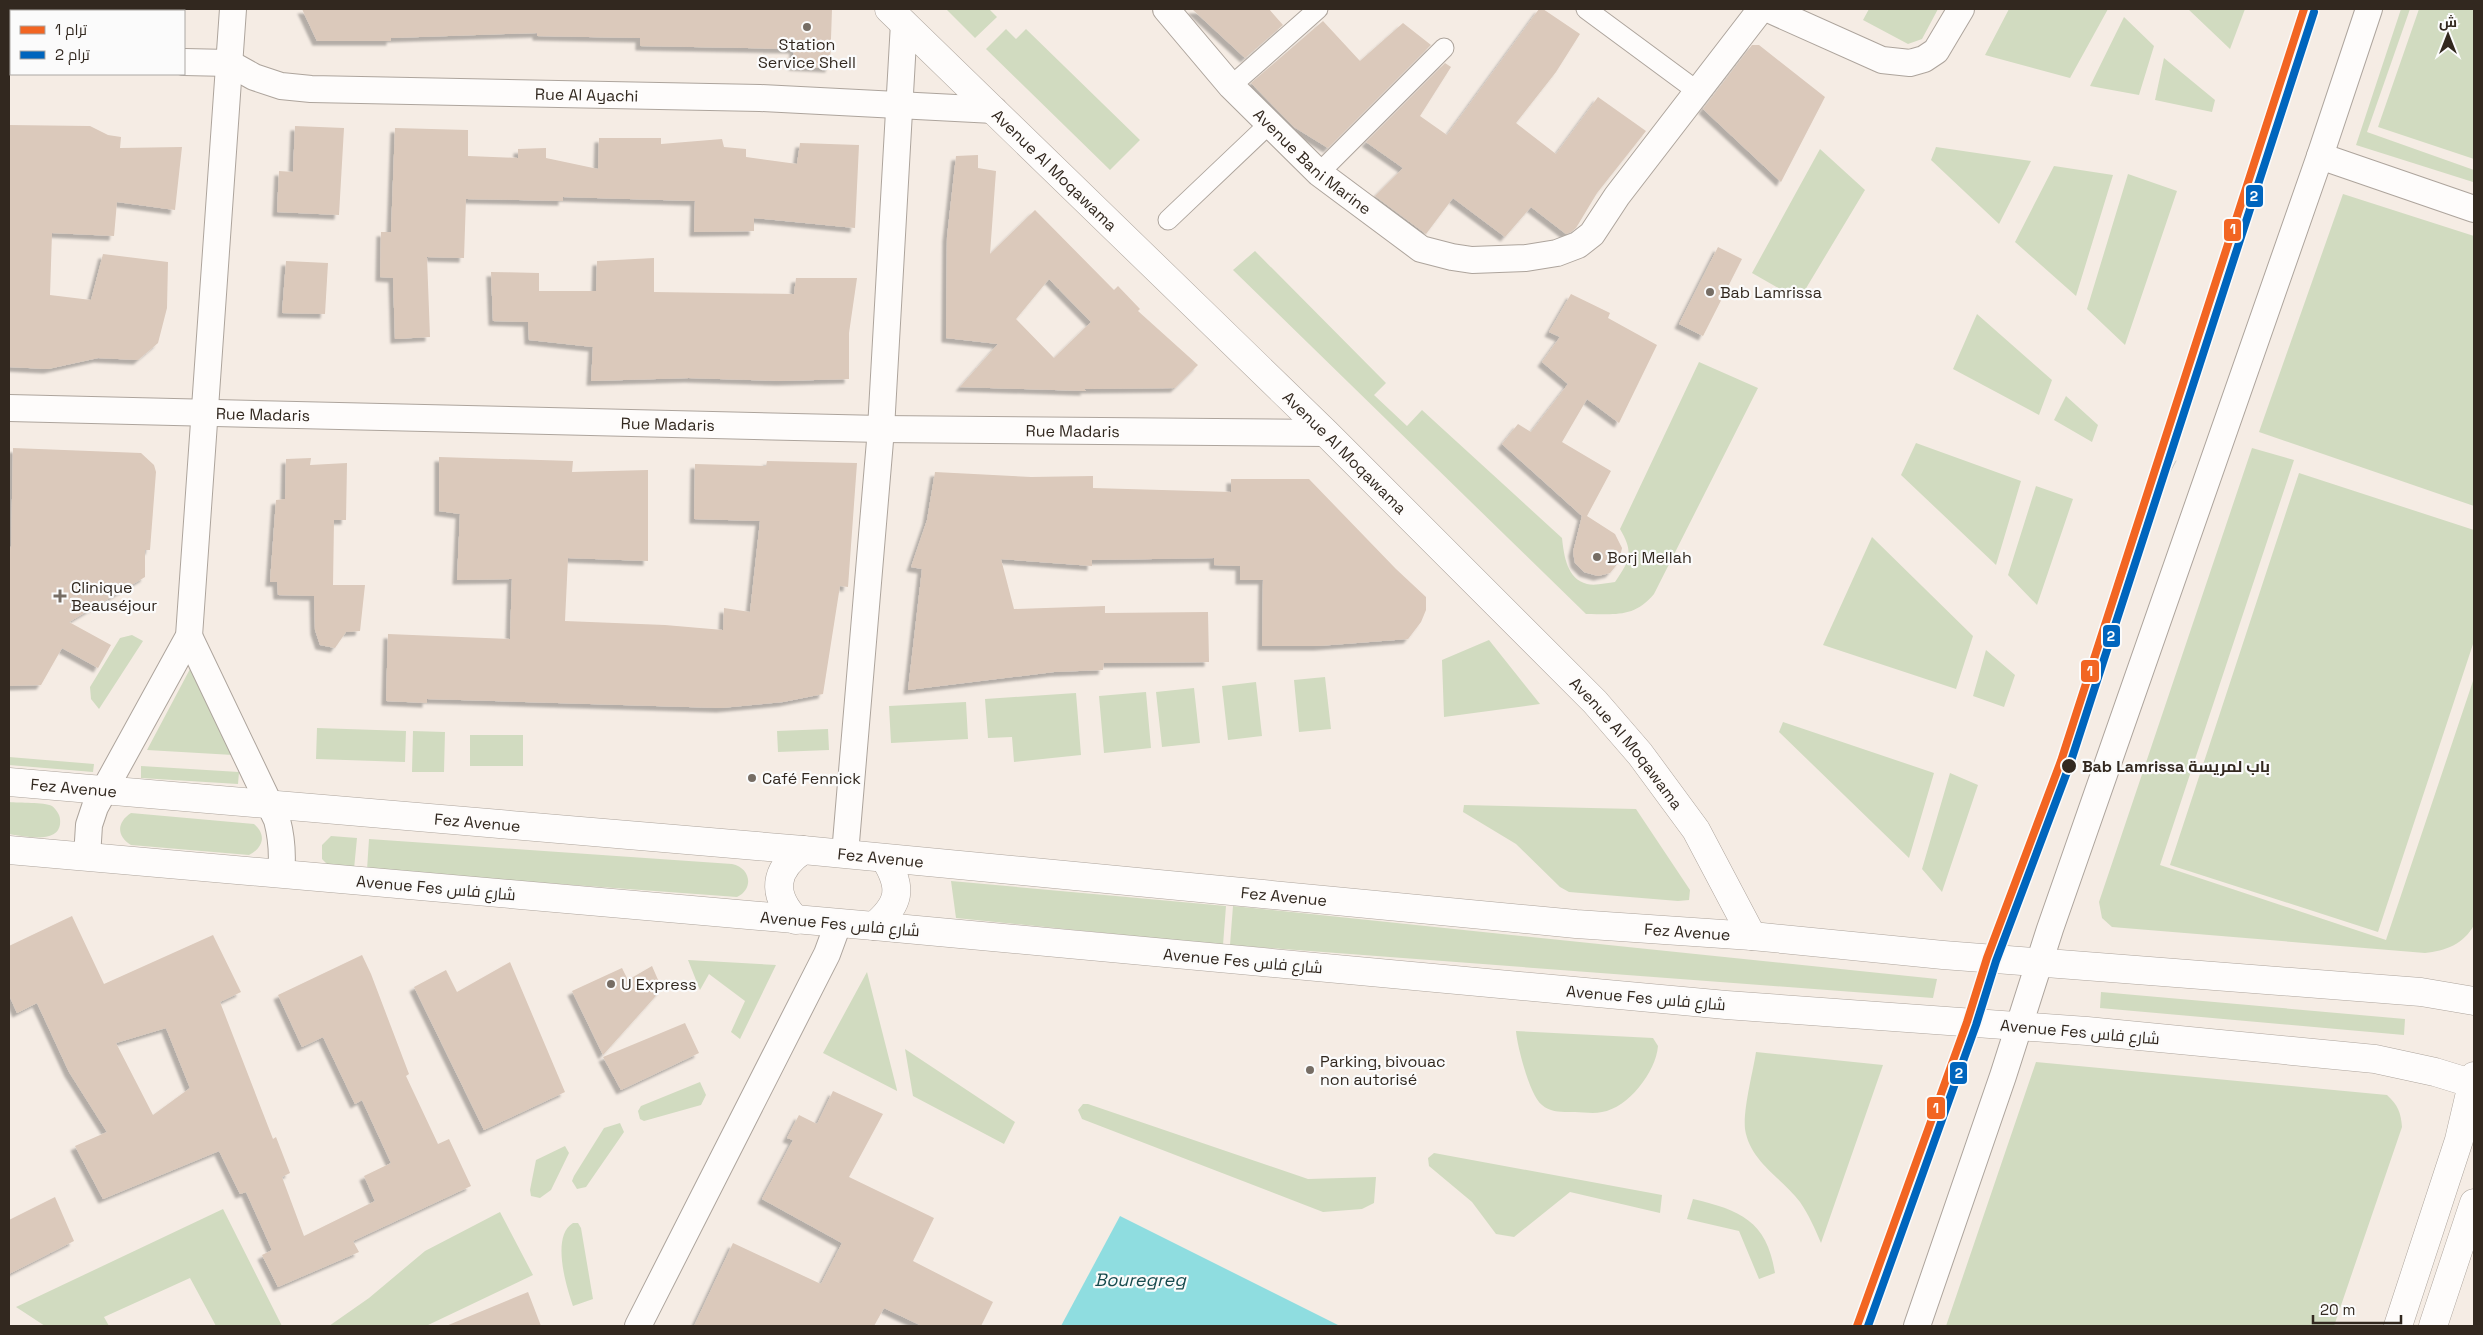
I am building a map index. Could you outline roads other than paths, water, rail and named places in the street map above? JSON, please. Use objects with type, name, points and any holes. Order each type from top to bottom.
[{"type":"main road","name":"Avenue Al Moqawama","points":[[897,16],[1326,434],[1595,702],[1640,754],[1696,830],[1752,936]]},
{"type":"main road","name":"Fez Avenue","points":[[9,782],[803,850],[1576,924],[1752,936]]},
{"type":"main road","name":"Avenue Fes شارع فاس","points":[[9,850],[874,926],[1726,1005],[2020,1026],[2374,1059],[2474,1081]]},
{"type":"main road","points":[[796,920],[784,908],[779,892],[781,875],[789,860],[803,850]]},
{"type":"main road","points":[[874,926],[889,913],[896,895],[895,875],[884,858]]},
{"type":"main road","points":[[1752,936],[2039,962],[2421,992],[2474,1001]]},
{"type":"main road","points":[[2398,1326],[2458,1140],[2474,1081]]},
{"type":"main road","points":[[2433,1326],[2474,1203]]},
{"type":"street","points":[[87,857],[89,825],[104,791],[189,636],[233,9]]},
{"type":"street","points":[[1231,86],[1318,9]]},
{"type":"street","points":[[1586,9],[1697,91]]},
{"type":"street","name":"Avenue Bani Marine","points":[[1170,10],[1231,86],[1268,125],[1319,173],[1421,249],[1452,257],[1495,260],[1557,253],[1578,245],[1592,234],[1617,196],[1761,9]]},
{"type":"street","points":[[1768,9],[1882,60],[1910,63],[1924,59],[1936,51],[1960,9]]},
{"type":"street","points":[[1917,1326],[2020,1026],[2039,962],[2320,156],[2369,9]]},
{"type":"street","points":[[844,854],[881,429],[900,105],[897,16]]},
{"type":"street","points":[[1319,173],[1444,48]]},
{"type":"street","name":"Rue Al Ayachi","points":[[185,62],[229,63],[254,77],[280,86],[311,89],[760,98],[994,110]]},
{"type":"street","points":[[1168,220],[1268,125]]},
{"type":"street","points":[[2320,156],[2474,209]]},
{"type":"street","name":"Rue Madaris","points":[[9,408],[881,429],[1326,434]]},
{"type":"street","points":[[189,636],[277,820],[282,838],[283,856],[280,874]]},
{"type":"street","points":[[638,1326],[827,954],[838,924]]},
{"type":"water","name":"Bouregreg","points":[[1120,1216],[1340,1326],[1061,1326]]},
{"type":"tram line","name":"1","points":[[1857,1326],[1967,1022],[1987,958],[2061,761],[2304,9]]},
{"type":"tram line","name":"2","points":[[1868,1326],[1976,1025],[1996,961],[2070,764],[2314,12]]},
{"type":"tram line","points":[[2137,531],[2176,461]]},
{"type":"place","name":"Station Service Shell","points":[[807,27]]},
{"type":"place","name":"Bab Lamrissa","points":[[1710,292]]},
{"type":"place","name":"Borj Mellah","points":[[1597,557]]},
{"type":"place","name":"Clinique Beauséjour","points":[[60,596]]},
{"type":"place","name":"Bab Lamrissa باب لمريسة","points":[[2069,766]]},
{"type":"place","name":"Café Fennick","points":[[752,778]]},
{"type":"place","name":"U Express","points":[[611,984]]},
{"type":"place","name":"Parking, bivouac non autorisé","points":[[1310,1070]]}]
